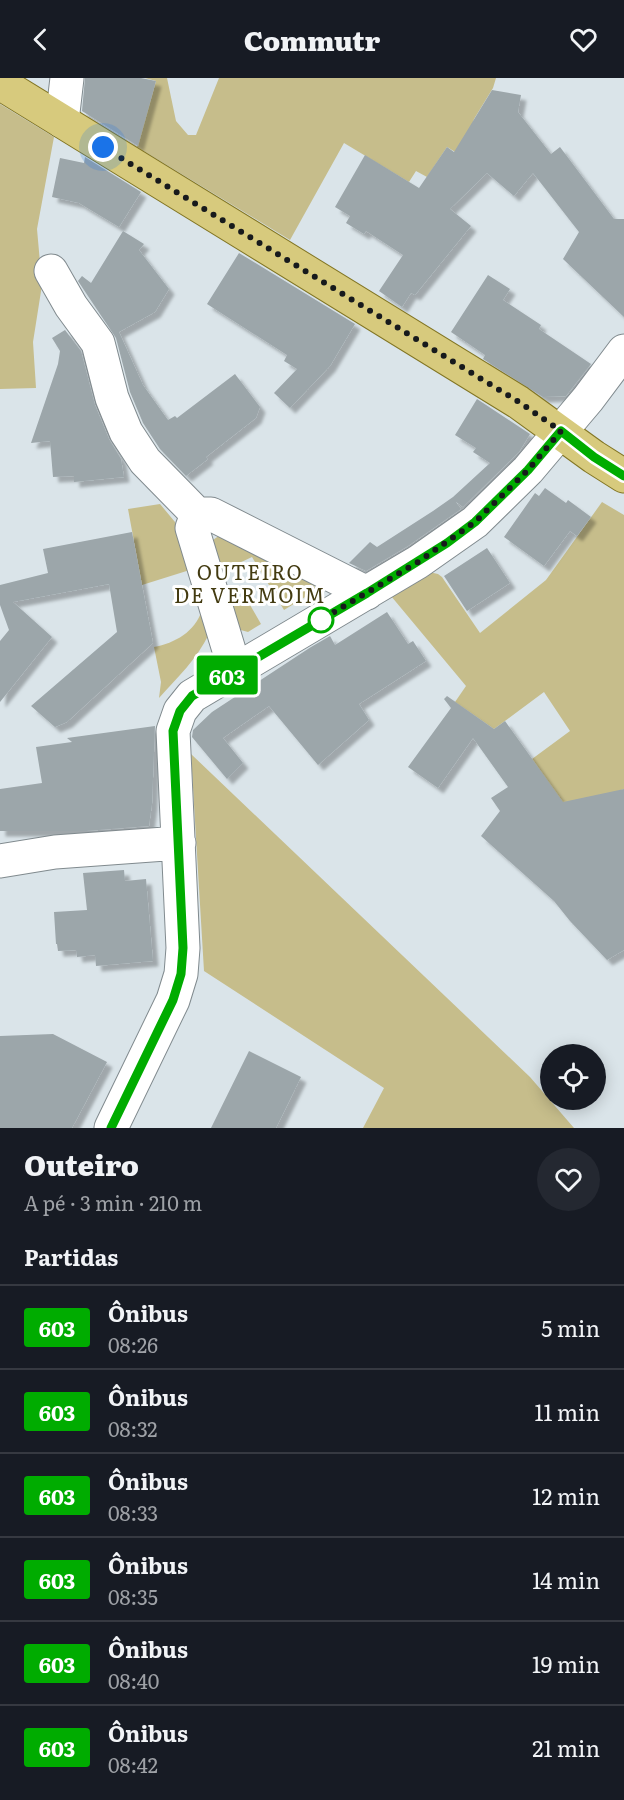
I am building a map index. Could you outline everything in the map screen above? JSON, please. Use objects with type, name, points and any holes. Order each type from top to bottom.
[{"type":"main road","points":[[0,83],[519,402],[624,476]]},
{"type":"street","points":[[62,121],[67,78]]},
{"type":"street","points":[[51,271],[71,306],[98,343],[112,398],[126,432],[145,461],[197,514],[211,514],[367,593]]},
{"type":"street","points":[[111,1128],[173,1000],[181,974],[183,948],[173,731],[180,711],[192,696],[367,593],[447,543],[475,522],[528,470],[624,351]]},
{"type":"street","points":[[197,514],[192,528],[235,670]]},
{"type":"street","points":[[0,861],[55,852],[179,843]]},
{"type":"shaded area","points":[[145,78],[167,78],[176,121],[188,135],[196,135],[219,78],[496,78],[493,88],[474,119],[462,156],[447,147],[427,177],[416,171],[409,182],[344,143],[290,240],[137,147],[156,81]]},
{"type":"shaded area","points":[[0,104],[54,137],[37,229],[42,285],[33,342],[36,388],[0,389]]},
{"type":"shaded area","points":[[602,502],[624,515],[624,789],[566,809],[532,759],[570,731],[544,692],[494,729],[455,702],[466,686],[391,596],[429,572],[438,574],[480,633],[546,580]]},
{"type":"shaded area","points":[[160,504],[175,522],[193,569],[142,585],[128,509]]},
{"type":"shaded area","points":[[223,533],[314,579],[315,591],[284,610],[252,557],[224,571],[213,554],[210,542]]},
{"type":"shaded area","points":[[246,598],[261,624],[248,632],[237,629],[230,608]]},
{"type":"shaded area","points":[[202,610],[209,634],[193,660],[159,698],[161,682],[154,647],[169,643],[183,635],[199,618]]},
{"type":"shaded area","points":[[191,754],[530,1077],[540,1089],[540,1110],[558,1110],[574,1128],[363,1128],[384,1088],[204,971]]},
{"type":"building","points":[[85,78],[141,78],[156,81],[138,146],[82,111]]},
{"type":"building","points":[[492,90],[521,95],[518,112],[551,154],[560,147],[614,219],[624,219],[624,317],[563,259],[579,232],[533,173],[514,196],[487,173],[450,209],[471,226],[415,295],[411,293],[402,307],[379,291],[403,255],[366,231],[364,234],[346,223],[350,216],[335,207],[365,155],[419,188],[447,147],[454,152]]},
{"type":"building","points":[[85,157],[141,192],[119,227],[79,203],[52,197],[60,158],[84,163]]},
{"type":"building","points":[[123,231],[144,244],[139,250],[169,289],[155,312],[119,332],[143,385],[168,420],[175,416],[177,418],[235,374],[260,407],[256,418],[206,457],[208,459],[186,476],[160,449],[143,423],[130,392],[116,338],[78,281],[82,276],[91,283]]},
{"type":"building","points":[[239,253],[355,324],[330,366],[290,408],[274,393],[297,369],[284,361],[287,355],[207,304]]},
{"type":"building","points":[[488,275],[510,289],[503,300],[541,325],[539,329],[591,364],[566,396],[543,397],[483,359],[485,355],[451,332]]},
{"type":"building","points":[[65,330],[81,351],[95,405],[109,439],[121,459],[124,477],[74,482],[74,476],[53,477],[50,441],[31,443],[58,364],[60,351],[52,338]]},
{"type":"building","points":[[477,399],[530,434],[519,452],[463,507],[456,502],[461,509],[408,546],[366,571],[349,563],[370,542],[377,547],[453,497],[490,463],[473,452],[476,448],[455,435]]},
{"type":"building","points":[[545,488],[566,503],[568,500],[591,517],[577,536],[570,531],[544,566],[504,537],[535,493],[539,496]]},
{"type":"building","points":[[132,532],[153,643],[67,722],[55,727],[31,706],[117,632],[109,584],[13,602],[52,637],[0,702],[0,641],[9,630],[0,605],[0,585],[48,573],[43,549]]},
{"type":"building","points":[[487,548],[510,583],[467,611],[444,576]]},
{"type":"building","points":[[387,612],[408,644],[413,641],[426,661],[359,704],[369,720],[318,765],[269,706],[223,738],[243,763],[227,779],[192,737],[193,730],[212,712],[311,647],[330,636],[335,645]]},
{"type":"building","points":[[447,696],[494,729],[505,721],[563,802],[624,789],[624,950],[607,960],[554,901],[481,836],[500,811],[491,798],[508,787],[473,738],[438,788],[408,767],[451,708],[444,699]]},
{"type":"building","points":[[155,726],[149,826],[86,831],[0,831],[0,789],[42,783],[36,747],[72,742],[67,738]]},
{"type":"building","points":[[124,870],[125,881],[146,879],[153,961],[96,966],[95,955],[77,957],[76,950],[58,951],[54,912],[87,910],[83,873]]},
{"type":"building","points":[[53,1034],[107,1062],[72,1128],[0,1128],[0,1036]]},
{"type":"building","points":[[249,1051],[301,1077],[276,1128],[211,1128]]},
{"type":"bus line","name":"603","points":[[111,1128],[173,1000],[181,974],[183,948],[173,731],[180,711],[192,696],[447,543],[475,522],[528,470],[561,431],[594,457],[624,476]]},
{"type":"district","name":"OUTEIRO DE VERMOIM","points":[[250,582]]},
{"type":"route","points":[[103,147],[519,402],[561,431],[528,470],[475,522],[418,562],[321,620]]}]
